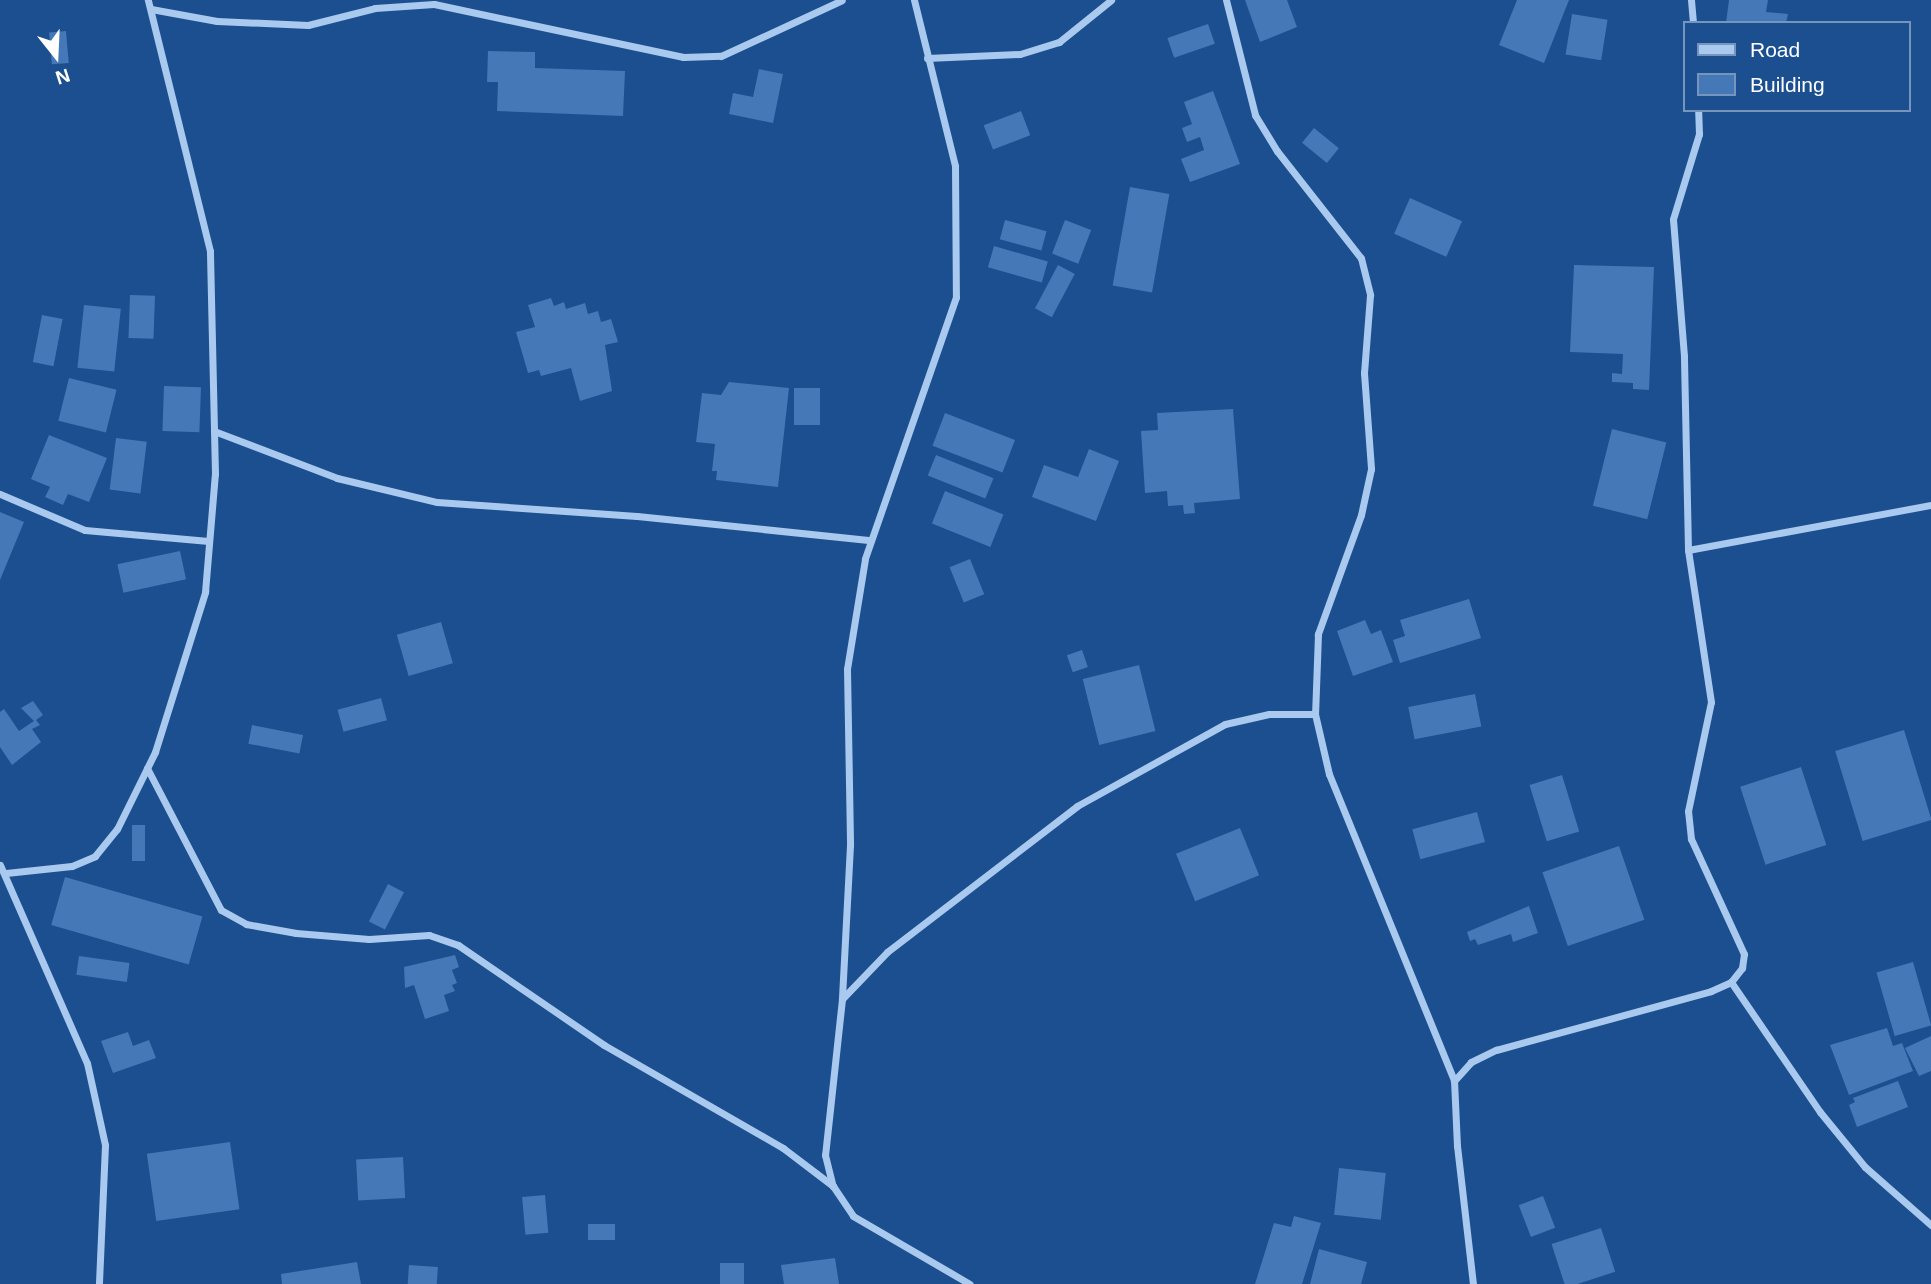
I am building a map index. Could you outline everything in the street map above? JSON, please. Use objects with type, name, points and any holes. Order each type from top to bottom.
[{"type":"street","points":[[6,873],[72,866],[95,856],[117,829],[148,768],[205,592],[214,431],[210,251],[148,0]]},
{"type":"street","points":[[151,9],[218,21],[308,25],[375,8],[434,4],[683,57],[721,56],[842,0]]},
{"type":"street","points":[[833,1186],[825,1155],[842,999],[850,845],[848,669],[871,540],[956,297],[955,166],[914,0]]},
{"type":"street","points":[[927,58],[1020,54],[1059,42],[1111,0]]},
{"type":"street","points":[[1226,0],[1255,115],[1277,151],[1361,258],[1370,295],[1364,373],[1371,470],[1361,515],[1318,634],[1315,714],[1329,774],[1454,1081],[1457,1146],[1474,1284]]},
{"type":"street","points":[[1691,0],[1693,21]]},
{"type":"street","points":[[1454,1081],[1471,1062],[1496,1051],[1731,982],[1742,968],[1744,954],[1696,852],[1688,811],[1711,702],[1689,550],[1684,356],[1673,219],[1699,134],[1698,112]]},
{"type":"street","points":[[214,431],[337,478],[437,502],[637,516],[871,540]]},
{"type":"street","points":[[0,494],[85,530],[209,541]]},
{"type":"street","points":[[1689,550],[1931,505]]},
{"type":"street","points":[[842,999],[887,952],[1089,799],[1225,724],[1269,714],[1315,714]]},
{"type":"street","points":[[148,768],[221,910],[246,924],[296,933],[369,939],[429,935],[458,946],[604,1045],[783,1148],[833,1186],[853,1216],[970,1284]]},
{"type":"street","points":[[0,865],[6,873],[90,1077],[105,1145],[99,1284]]},
{"type":"street","points":[[1731,982],[1820,1112],[1865,1167],[1931,1225]]},
{"type":"building","points":[[1245,0],[1287,0],[1297,27],[1260,42]]},
{"type":"building","points":[[1517,0],[1569,0],[1544,63],[1499,45]]},
{"type":"building","points":[[1729,0],[1768,0],[1766,12],[1788,14],[1786,21],[1726,21]]},
{"type":"building","points":[[1572,14],[1608,20],[1601,60],[1566,54]]},
{"type":"building","points":[[1208,24],[1215,44],[1174,58],[1167,38]]},
{"type":"building","points":[[66,31],[69,63],[52,64],[49,32]]},
{"type":"building","points":[[488,51],[535,52],[535,68],[625,71],[623,116],[497,111],[498,82],[487,82]]},
{"type":"building","points":[[759,69],[783,74],[773,123],[729,114],[733,93],[753,97]]},
{"type":"building","points":[[1213,91],[1240,164],[1190,182],[1181,159],[1204,150],[1200,137],[1187,142],[1182,128],[1192,124],[1184,102]]},
{"type":"building","points":[[1021,111],[1030,135],[993,150],[984,125]]},
{"type":"building","points":[[1314,128],[1339,148],[1327,163],[1302,143]]},
{"type":"building","points":[[1130,187],[1169,194],[1152,292],[1113,285]]},
{"type":"building","points":[[1410,198],[1462,221],[1446,257],[1394,234]]},
{"type":"building","points":[[1005,220],[1047,231],[1041,250],[1000,239]]},
{"type":"building","points":[[1065,220],[1091,230],[1078,264],[1052,254]]},
{"type":"building","points":[[994,246],[1048,261],[1042,283],[988,267]]},
{"type":"building","points":[[1058,265],[1075,274],[1052,317],[1035,308]]},
{"type":"building","points":[[1574,265],[1654,267],[1649,390],[1633,389],[1633,383],[1612,382],[1612,373],[1622,374],[1623,354],[1570,352]]},
{"type":"building","points":[[130,295],[155,296],[153,339],[128,338]]},
{"type":"building","points":[[551,298],[554,306],[564,302],[566,309],[585,303],[588,314],[598,311],[601,322],[611,319],[618,342],[605,345],[612,391],[580,401],[571,368],[541,376],[539,370],[528,373],[516,332],[535,327],[528,305]]},
{"type":"building","points":[[84,305],[121,309],[114,372],[77,368]]},
{"type":"building","points":[[42,315],[63,319],[53,366],[33,362]]},
{"type":"building","points":[[69,378],[117,390],[106,433],[58,421]]},
{"type":"building","points":[[729,382],[789,388],[778,487],[716,480],[717,471],[712,471],[715,444],[696,442],[702,393],[721,395]]},
{"type":"building","points":[[164,386],[201,387],[199,432],[162,431]]},
{"type":"building","points":[[794,388],[820,388],[820,425],[794,425]]},
{"type":"building","points":[[1233,409],[1240,499],[1194,503],[1195,513],[1184,514],[1183,505],[1168,506],[1167,491],[1145,493],[1141,431],[1158,430],[1157,413]]},
{"type":"building","points":[[945,413],[1015,440],[1002,473],[932,446]]},
{"type":"building","points":[[1612,429],[1666,443],[1647,519],[1593,506]]},
{"type":"building","points":[[49,435],[107,458],[89,502],[68,494],[63,505],[45,497],[50,487],[31,479]]},
{"type":"building","points":[[116,438],[147,442],[140,493],[110,490]]},
{"type":"building","points":[[1089,449],[1119,461],[1096,521],[1032,497],[1044,465],[1078,477]]},
{"type":"building","points":[[936,455],[993,478],[985,499],[928,475]]},
{"type":"building","points":[[945,491],[1003,515],[990,547],[932,523]]},
{"type":"building","points":[[0,512],[24,522],[0,580]]},
{"type":"building","points":[[180,551],[186,579],[123,593],[117,564]]},
{"type":"building","points":[[970,559],[984,594],[964,602],[950,567]]},
{"type":"building","points":[[1469,599],[1481,638],[1400,663],[1393,640],[1405,636],[1400,620]]},
{"type":"building","points":[[1365,620],[1371,634],[1381,630],[1393,662],[1353,676],[1337,631]]},
{"type":"building","points":[[441,622],[453,663],[409,676],[397,635]]},
{"type":"building","points":[[1082,650],[1088,667],[1073,672],[1067,655]]},
{"type":"building","points":[[1139,665],[1155,731],[1099,745],[1083,679]]},
{"type":"building","points":[[1475,694],[1481,726],[1415,739],[1408,707]]},
{"type":"building","points":[[381,698],[387,720],[343,732],[338,710]]},
{"type":"building","points":[[33,701],[43,715],[36,720],[40,725],[32,729],[41,742],[12,765],[0,747],[0,712],[4,709],[19,731],[34,721],[21,708]]},
{"type":"building","points":[[252,725],[303,735],[299,754],[248,744]]},
{"type":"building","points":[[1904,730],[1931,820],[1863,841],[1835,751]]},
{"type":"building","points":[[1801,767],[1826,845],[1765,865],[1740,787]]},
{"type":"building","points":[[1562,775],[1579,831],[1547,841],[1529,785]]},
{"type":"building","points":[[1477,812],[1485,842],[1420,859],[1412,829]]},
{"type":"building","points":[[132,825],[145,825],[145,861],[132,861]]},
{"type":"building","points":[[1240,828],[1259,875],[1195,901],[1176,854]]},
{"type":"building","points":[[1619,846],[1644,920],[1568,946],[1542,872]]},
{"type":"building","points":[[65,877],[202,916],[189,964],[51,925]]},
{"type":"building","points":[[388,884],[404,892],[385,930],[369,921]]},
{"type":"building","points":[[1529,906],[1538,933],[1513,942],[1511,934],[1478,945],[1475,939],[1470,941],[1467,932]]},
{"type":"building","points":[[455,955],[459,967],[452,970],[457,983],[452,985],[455,991],[444,995],[449,1011],[425,1019],[414,985],[405,988],[404,967]]},
{"type":"building","points":[[79,956],[130,963],[127,982],[76,975]]},
{"type":"building","points":[[1913,962],[1931,1025],[1895,1036],[1876,972]]},
{"type":"building","points":[[1887,1028],[1893,1046],[1902,1043],[1913,1071],[1849,1095],[1830,1045]]},
{"type":"building","points":[[128,1032],[133,1046],[149,1040],[156,1058],[113,1073],[101,1041]]},
{"type":"building","points":[[1931,1036],[1931,1071],[1919,1076],[1905,1048]]},
{"type":"building","points":[[1898,1081],[1908,1107],[1857,1127],[1849,1105],[1855,1102],[1853,1098]]},
{"type":"building","points":[[230,1142],[239,1209],[156,1221],[147,1154]]},
{"type":"building","points":[[403,1157],[405,1198],[358,1200],[356,1159]]},
{"type":"building","points":[[1339,1168],[1386,1173],[1381,1220],[1334,1215]]},
{"type":"building","points":[[545,1195],[548,1233],[525,1235],[522,1197]]},
{"type":"building","points":[[1543,1196],[1555,1228],[1531,1237],[1519,1205]]},
{"type":"building","points":[[1294,1216],[1321,1223],[1302,1284],[1255,1284],[1274,1223],[1291,1227]]},
{"type":"building","points":[[588,1224],[615,1224],[615,1240],[588,1240]]},
{"type":"building","points":[[1601,1228],[1615,1272],[1578,1284],[1565,1284],[1552,1244]]},
{"type":"building","points":[[1319,1249],[1367,1262],[1361,1284],[1310,1284]]},
{"type":"building","points":[[835,1258],[839,1284],[784,1284],[781,1265]]},
{"type":"building","points":[[357,1262],[361,1284],[282,1284],[281,1274]]},
{"type":"building","points":[[720,1263],[744,1263],[744,1284],[720,1284]]},
{"type":"building","points":[[409,1265],[438,1267],[437,1284],[408,1284]]}]
